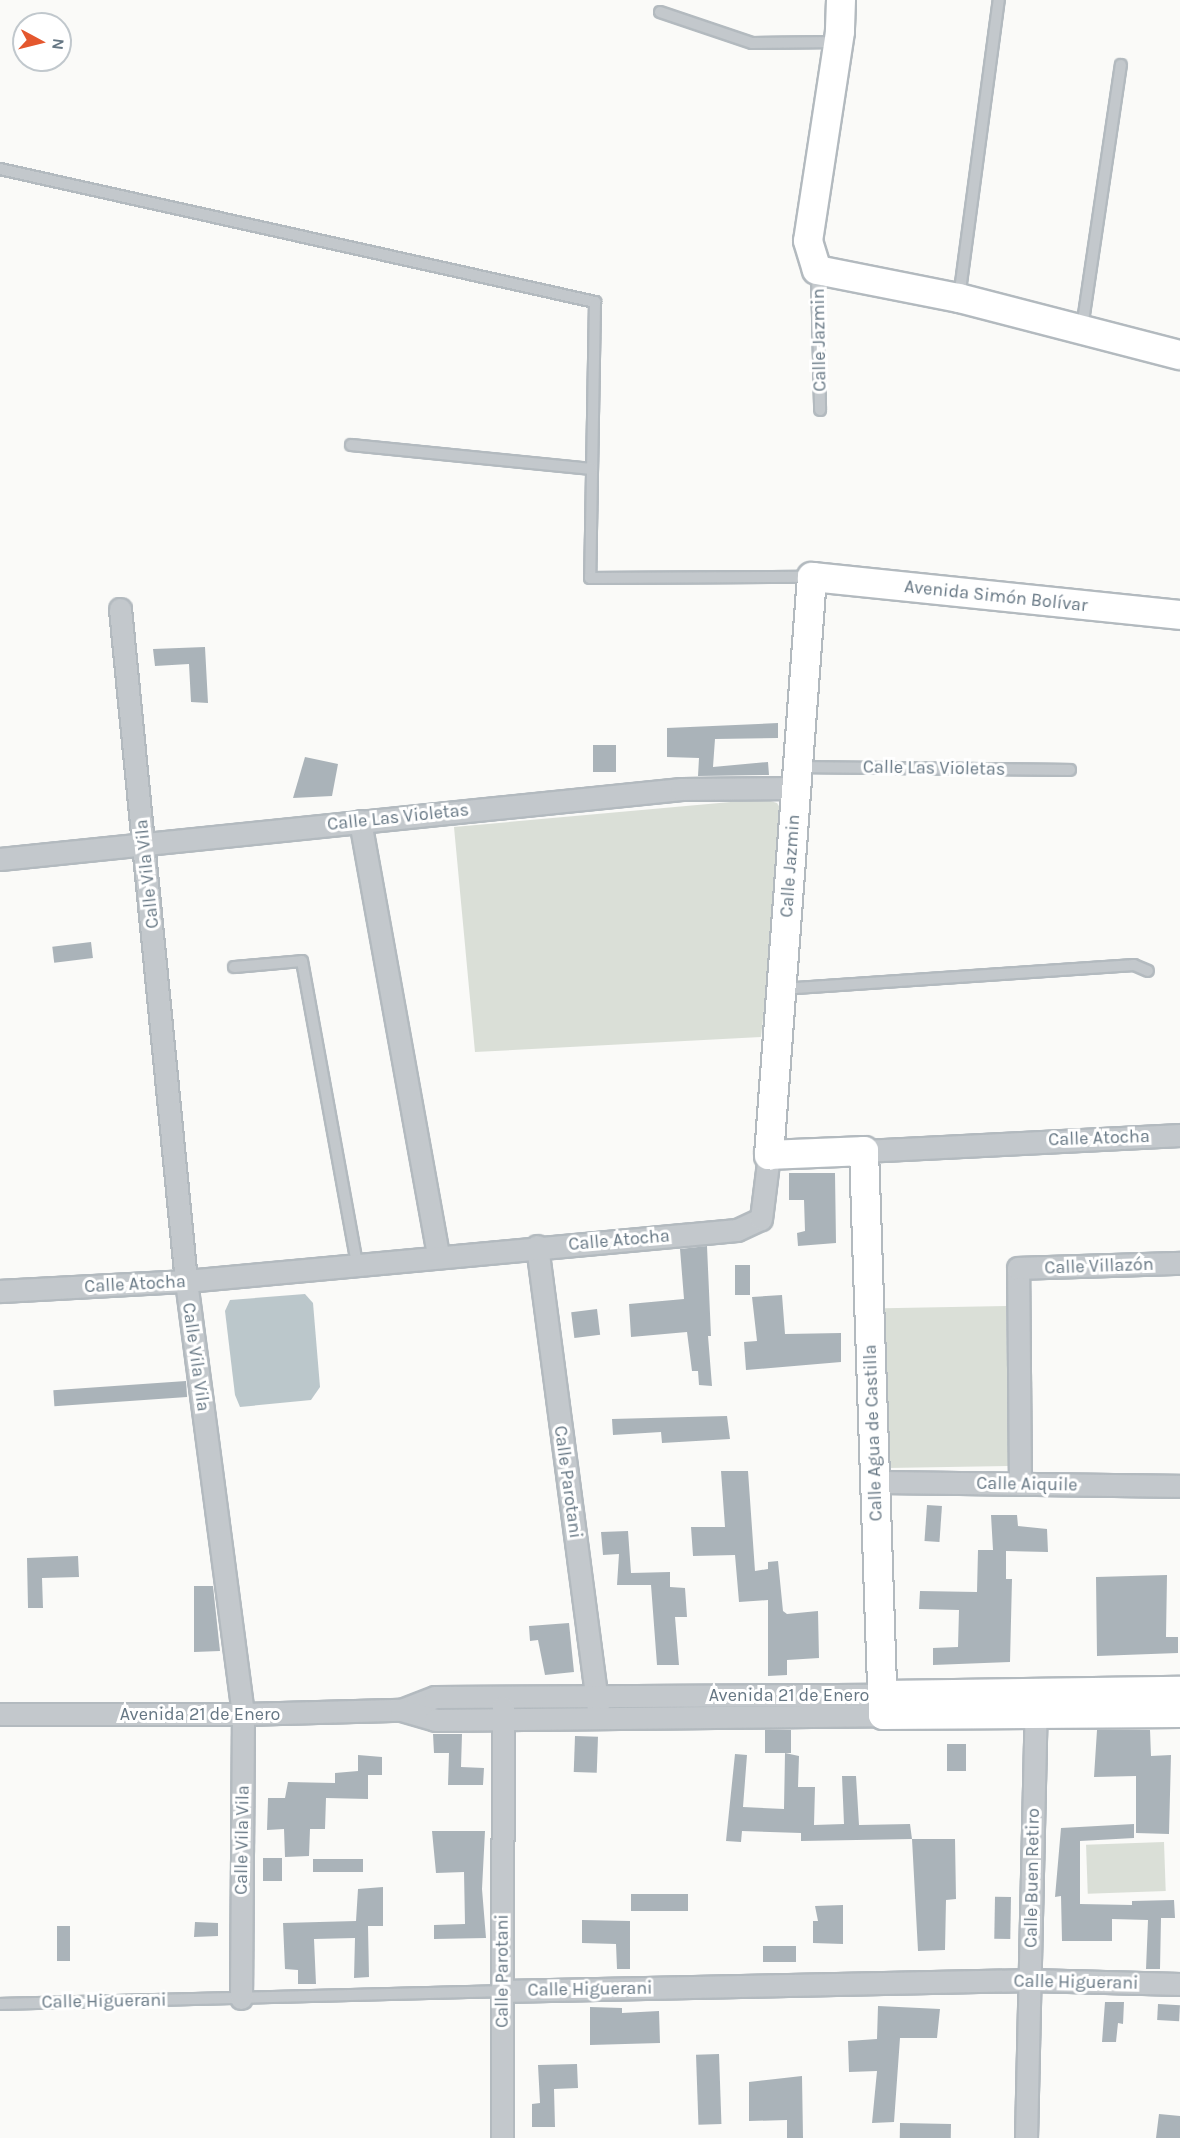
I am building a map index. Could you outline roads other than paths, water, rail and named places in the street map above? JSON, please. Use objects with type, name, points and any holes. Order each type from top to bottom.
[{"type":"street","points":[[841,0],[839,42],[808,241],[817,270],[959,298],[1082,332],[1180,355]]},
{"type":"street","name":"Avenida Simón Bolívar","points":[[812,577],[1180,615]]},
{"type":"street","name":"Calle Jazmin","points":[[769,1155],[812,577]]},
{"type":"street","name":"Calle Vila Vila","points":[[120,609],[186,1281],[243,1714],[241,1998]]},
{"type":"street","name":"Calle Las Violetas","points":[[0,859],[797,777]]},
{"type":"street","points":[[360,821],[438,1255]]},
{"type":"street","name":"Calle Atocha","points":[[0,1292],[186,1281],[438,1255],[737,1230],[761,1219],[769,1155],[1180,1135]]},
{"type":"street","name":"Calle Agua de Castilla","points":[[864,1151],[873,1482],[884,1705]]},
{"type":"street","name":"Calle Parotani","points":[[537,1246],[599,1718]]},
{"type":"street","name":"Calle Villazón","points":[[1020,1484],[1018,1268],[1180,1263]]},
{"type":"street","name":"Calle Aiquile","points":[[873,1482],[1180,1486]]},
{"type":"street","name":"Avenida 21 de Enero","points":[[0,1714],[243,1714],[401,1710],[435,1720],[599,1718],[884,1705],[1036,1702],[1180,1691]]},
{"type":"street","name":"Calle Parotani","points":[[502,2138],[503,1696]]},
{"type":"street","name":"Avenida 21 de Enero","points":[[401,1710],[435,1697],[503,1696],[596,1696],[884,1705]]},
{"type":"street","name":"Avenida 21 de Enero","points":[[1036,1702],[1180,1713]]},
{"type":"street","name":"Calle Buen Retiro","points":[[1026,2138],[1036,1702]]},
{"type":"street","name":"Calle Higuerani","points":[[502,1991],[1030,1980],[1180,1984]]},
{"type":"lane","points":[[959,298],[999,0]]},
{"type":"lane","points":[[660,12],[752,43],[839,42]]},
{"type":"lane","points":[[1082,332],[1121,65]]},
{"type":"lane","points":[[0,169],[595,302],[590,578],[812,577]]},
{"type":"lane","name":"Calle Jazmin","points":[[817,270],[820,410]]},
{"type":"lane","points":[[351,446],[592,470]]},
{"type":"lane","name":"Calle Las Violetas","points":[[797,777],[1071,770]]},
{"type":"lane","points":[[234,967],[302,961],[357,1263]]},
{"type":"lane","points":[[781,989],[1134,965],[1149,971]]},
{"type":"lane","name":"Calle Higuerani","points":[[0,2004],[502,1991]]}]
